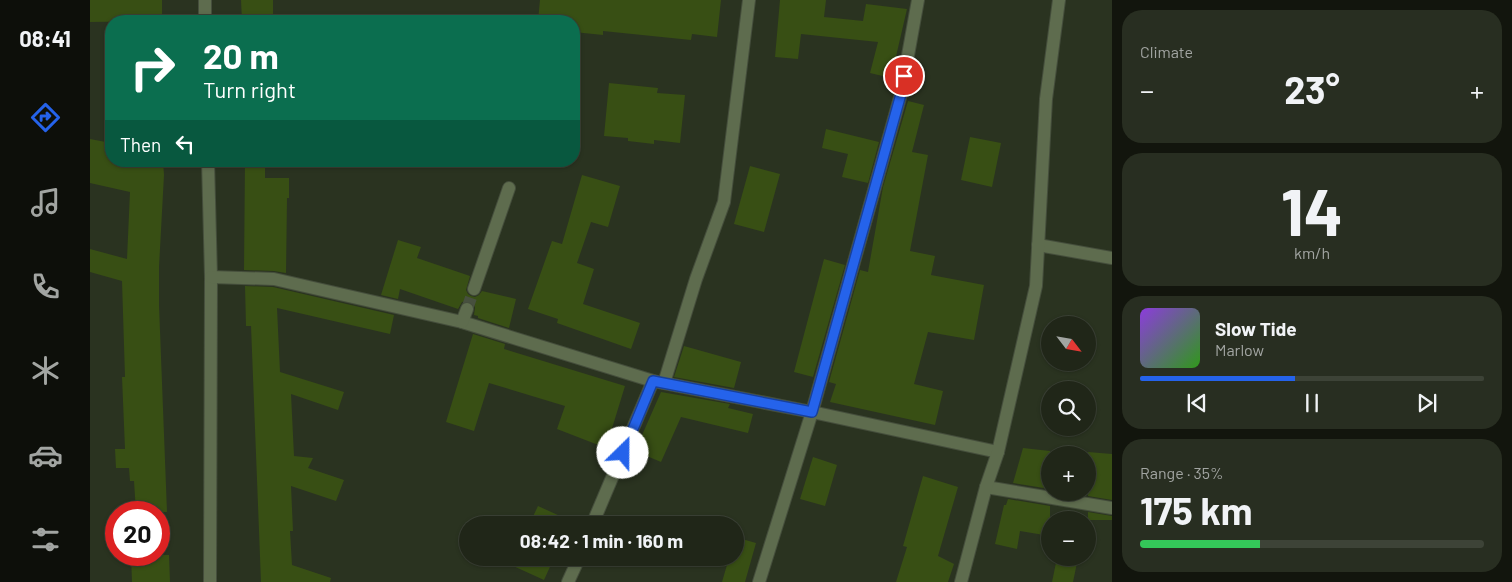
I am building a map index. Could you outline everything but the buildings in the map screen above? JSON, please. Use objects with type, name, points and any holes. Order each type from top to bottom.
[{"type":"street","points":[[205,0],[205,15]]},
{"type":"street","points":[[596,516],[659,382],[724,202],[749,0]]},
{"type":"street","points":[[758,582],[812,412],[901,94],[918,0]]},
{"type":"street","points":[[962,582],[986,487],[998,452],[1036,286],[1046,99],[1059,0]]},
{"type":"street","points":[[208,167],[211,277],[210,582]]},
{"type":"street","points":[[474,289],[509,188]]},
{"type":"street","points":[[1038,245],[1112,258]]},
{"type":"street","points":[[211,277],[274,279],[465,316],[659,382],[812,412],[998,452]]},
{"type":"street","points":[[986,487],[1112,508]]},
{"type":"street","points":[[568,582],[575,566]]},
{"type":"tunnel","points":[[467,309],[474,289]]},
{"type":"route","points":[[623,453],[653,381],[812,412],[901,94],[904,76]]}]
